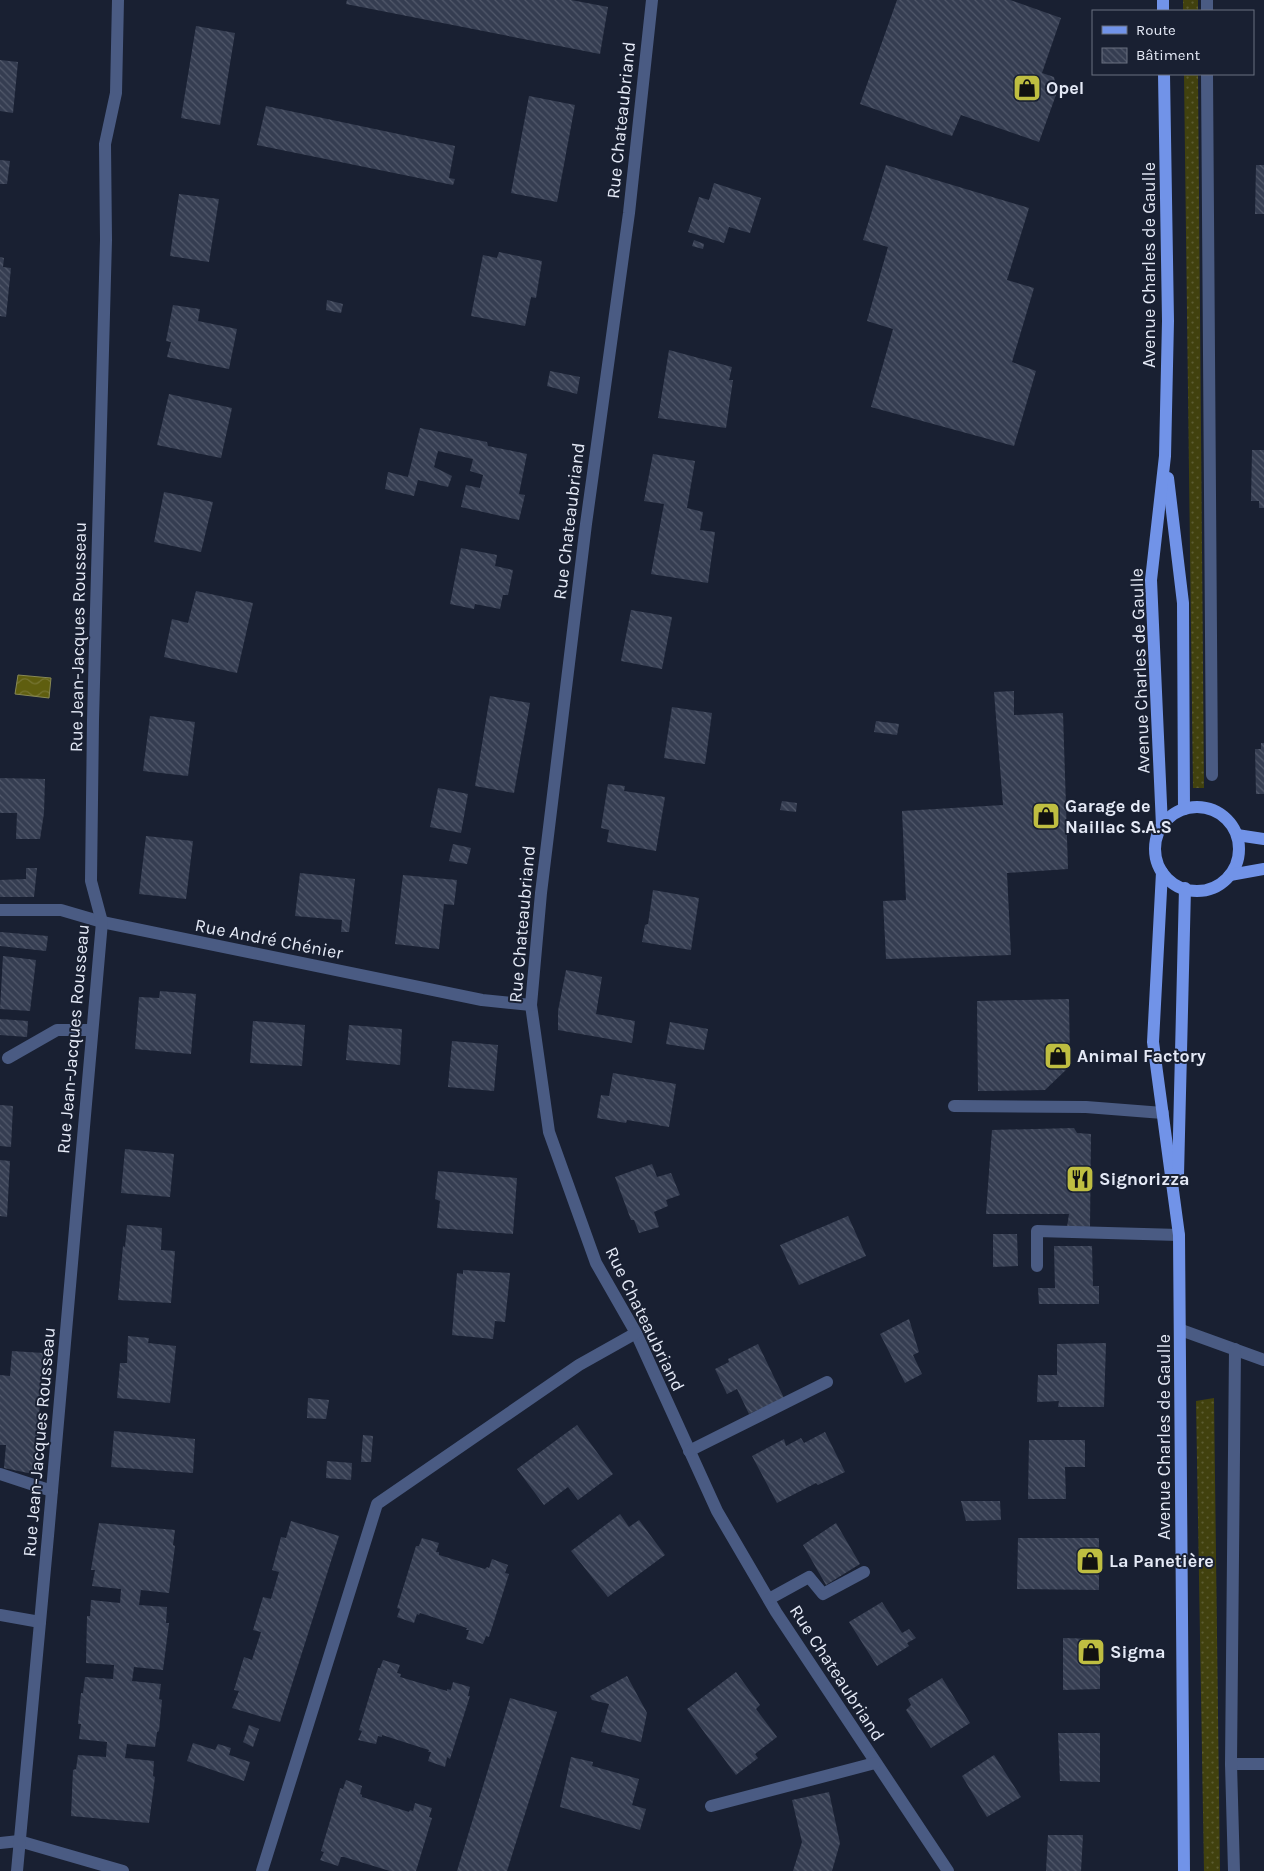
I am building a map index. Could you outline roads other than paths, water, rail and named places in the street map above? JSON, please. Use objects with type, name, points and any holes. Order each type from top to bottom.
[{"type":"main road","name":"Avenue Charles de Gaulle","points":[[1162,826],[1162,780],[1151,580],[1165,456],[1168,322],[1164,75]]},
{"type":"main road","name":"Avenue Charles de Gaulle","points":[[1165,456],[1183,602],[1184,809]]},
{"type":"main road","points":[[1197,807],[1210,809],[1231,823],[1237,834],[1238,856],[1235,866],[1230,875],[1210,889],[1197,891],[1172,882],[1162,872],[1157,861],[1157,837],[1162,826],[1168,819],[1184,809],[1197,807]]},
{"type":"main road","points":[[1237,834],[1264,838]]},
{"type":"main road","points":[[1230,875],[1264,869]]},
{"type":"main road","name":"Avenue Charles de Gaulle","points":[[1162,872],[1153,1042],[1179,1235],[1184,1871]]},
{"type":"main road","name":"Avenue Charles de Gaulle","points":[[1177,1212],[1185,888]]},
{"type":"street","name":"Rue Jean-Jacques Rousseau","points":[[17,1871],[102,922],[90,881],[106,240],[105,144],[116,93],[118,0]]},
{"type":"street","name":"Rue Chateaubriand","points":[[652,0],[629,212],[586,524],[541,893],[531,1005],[549,1132],[596,1263],[636,1333],[717,1511],[769,1599],[948,1871]]},
{"type":"street","points":[[1207,75],[1212,775]]},
{"type":"street","name":"Rue André Chénier","points":[[0,910],[60,910],[102,922],[482,1000],[531,1005]]},
{"type":"street","points":[[8,1058],[57,1030],[92,1030]]},
{"type":"street","points":[[954,1106],[1086,1107],[1163,1113]]},
{"type":"street","points":[[1037,1266],[1037,1231],[1179,1235]]},
{"type":"street","points":[[1181,1330],[1264,1360]]},
{"type":"street","points":[[262,1871],[377,1504],[579,1365],[636,1333]]},
{"type":"street","points":[[1234,1871],[1232,1764],[1235,1349]]},
{"type":"street","points":[[689,1451],[827,1382]]},
{"type":"street","points":[[0,1474],[52,1491]]},
{"type":"street","points":[[769,1599],[809,1577],[823,1594],[864,1572]]},
{"type":"street","points":[[0,1615],[40,1622]]},
{"type":"street","points":[[711,1806],[875,1762]]},
{"type":"street","points":[[1232,1764],[1264,1764]]},
{"type":"street","points":[[0,1843],[20,1841],[123,1871]]},
{"type":"water","points":[[18,675],[51,678],[49,698],[15,694]]},
{"type":"place","name":"Opel","points":[[1027,88]]},
{"type":"place","name":"Garage de Naillac S.A.S","points":[[1046,816]]},
{"type":"place","name":"Animal Factory","points":[[1058,1056]]},
{"type":"place","name":"Signorizza","points":[[1080,1179]]},
{"type":"place","name":"La Panetière","points":[[1090,1561]]},
{"type":"place","name":"Sigma","points":[[1091,1652]]}]
